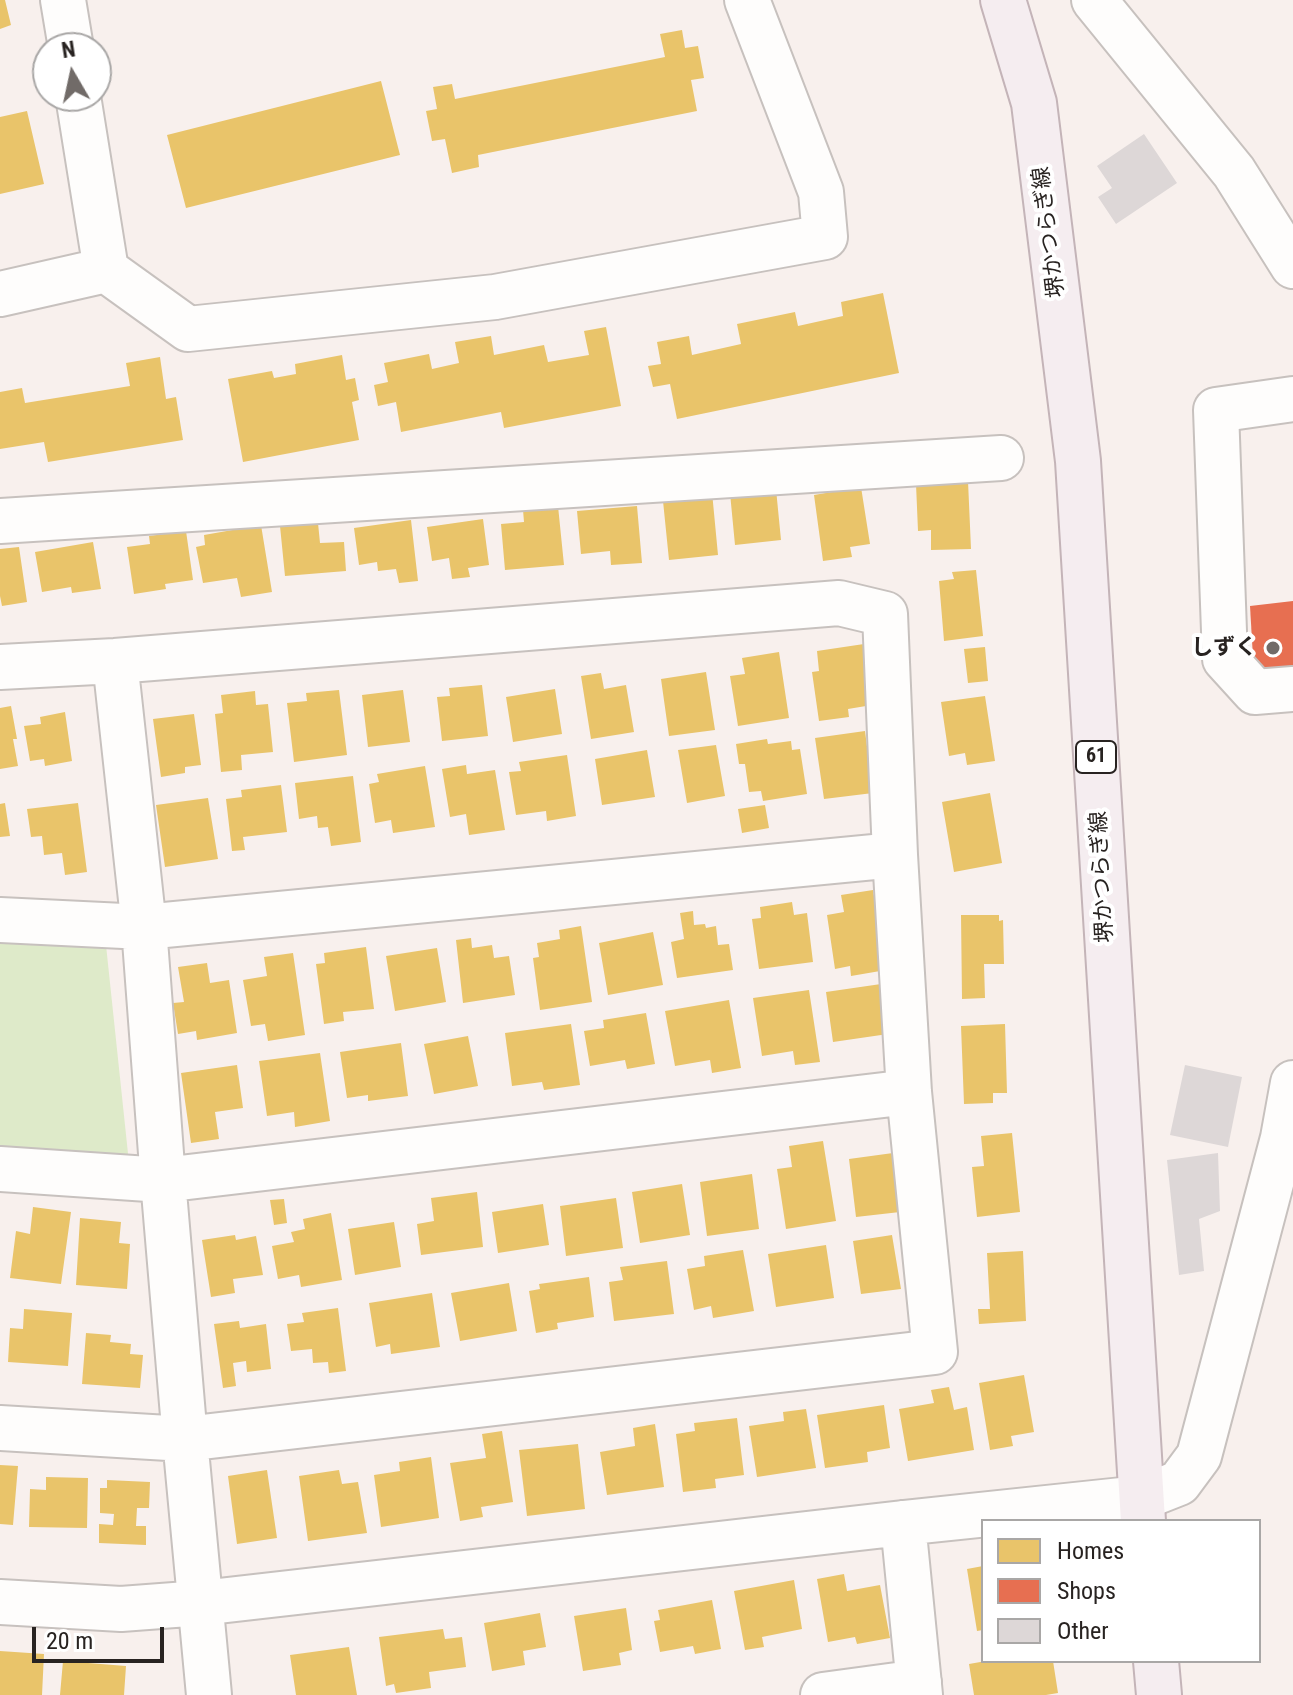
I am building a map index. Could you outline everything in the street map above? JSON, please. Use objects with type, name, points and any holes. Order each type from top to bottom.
[{"type":"main road","name":"堺かつらぎ線","points":[[1003,0],[1034,103],[1078,461],[1142,1509]]},
{"type":"main road","points":[[1156,1663],[1159,1695]]},
{"type":"street","points":[[63,0],[68,32]]},
{"type":"street","points":[[81,112],[106,270],[188,329],[495,297],[825,237],[821,192],[747,0]]},
{"type":"street","points":[[1094,0],[1234,172],[1293,266]]},
{"type":"street","points":[[0,294],[106,270]]},
{"type":"street","points":[[1293,399],[1216,410],[1225,659],[1255,692],[1293,689]]},
{"type":"street","points":[[0,521],[1001,458]]},
{"type":"street","points":[[0,667],[115,661],[839,603],[885,614],[909,1092],[935,1352],[185,1439],[0,1428]]},
{"type":"street","points":[[115,661],[144,927],[163,1180],[209,1695]]},
{"type":"street","points":[[0,920],[144,927],[895,855]]},
{"type":"street","points":[[0,1602],[121,1609],[201,1603],[903,1523],[1142,1509],[1179,1483],[1199,1456],[1283,1138],[1293,1083]]},
{"type":"street","points":[[0,1169],[163,1180],[909,1092]]},
{"type":"street","points":[[823,1695],[920,1688],[903,1523]]},
{"type":"green space","points":[[0,943],[106,945],[129,1163],[0,1154]]},
{"type":"building: Homes","points":[[0,0],[5,0],[11,25],[0,29]]},
{"type":"building: Homes","points":[[682,30],[685,48],[698,46],[704,78],[691,80],[697,111],[478,155],[479,167],[452,173],[445,139],[432,141],[426,111],[437,109],[433,87],[452,84],[455,99],[665,57],[660,34]]},
{"type":"building: Homes","points":[[381,81],[400,155],[186,208],[167,135]]},
{"type":"building: Homes","points":[[27,111],[44,184],[0,194],[0,117]]},
{"type":"building: Homes","points":[[883,293],[899,373],[677,419],[670,384],[653,387],[648,366],[661,364],[657,342],[689,336],[692,355],[741,344],[737,324],[795,312],[798,326],[843,316],[841,302]]},
{"type":"building: Homes","points":[[606,327],[621,406],[504,428],[501,412],[401,432],[396,402],[378,406],[374,385],[388,382],[384,363],[429,354],[432,369],[459,363],[455,342],[491,336],[494,355],[544,345],[548,362],[589,355],[584,331]]},
{"type":"building: Homes","points":[[342,355],[346,380],[355,378],[359,400],[352,402],[359,440],[243,462],[228,379],[272,371],[274,378],[296,374],[295,364]]},
{"type":"building: Homes","points":[[160,357],[166,399],[176,397],[183,440],[48,462],[44,442],[0,449],[0,392],[22,388],[25,403],[130,386],[126,363]]},
{"type":"building: Homes","points":[[968,481],[971,549],[931,550],[931,530],[918,531],[916,484]]},
{"type":"building: Homes","points":[[861,487],[870,544],[850,547],[852,557],[823,561],[814,495]]},
{"type":"building: Homes","points":[[776,489],[781,540],[735,545],[730,493]]},
{"type":"building: Homes","points":[[712,492],[718,555],[669,560],[663,501]]},
{"type":"building: Homes","points":[[558,506],[564,565],[505,570],[501,524],[524,522],[523,510]]},
{"type":"building: Homes","points":[[637,506],[642,563],[611,565],[610,551],[581,554],[577,511]]},
{"type":"building: Homes","points":[[483,519],[489,565],[468,568],[470,577],[452,579],[449,558],[432,561],[427,527]]},
{"type":"building: Homes","points":[[411,520],[418,581],[399,583],[396,569],[378,571],[377,562],[359,565],[354,528]]},
{"type":"building: Homes","points":[[318,523],[320,543],[344,542],[346,571],[285,576],[280,526]]},
{"type":"building: Homes","points":[[261,525],[272,592],[241,597],[237,578],[203,583],[196,547],[205,545],[204,535]]},
{"type":"building: Homes","points":[[186,531],[193,580],[165,584],[166,589],[134,594],[127,547],[150,544],[149,536]]},
{"type":"building: Homes","points":[[93,542],[101,589],[72,593],[71,587],[42,592],[35,552]]},
{"type":"building: Homes","points":[[19,547],[27,602],[2,606],[0,549]]},
{"type":"building: Homes","points":[[976,570],[983,636],[944,641],[939,581],[954,579],[952,572]]},
{"type":"building: Homes","points":[[864,644],[872,705],[848,709],[849,717],[819,721],[812,672],[819,671],[817,651]]},
{"type":"building: Homes","points":[[985,647],[988,681],[968,683],[964,649]]},
{"type":"building: Homes","points":[[779,652],[789,718],[738,726],[730,676],[745,674],[742,658]]},
{"type":"building: Homes","points":[[706,672],[715,730],[669,736],[661,679]]},
{"type":"building: Homes","points":[[601,673],[604,689],[626,685],[634,732],[591,739],[581,676]]},
{"type":"building: Homes","points":[[482,685],[488,736],[442,741],[437,697],[450,696],[449,688]]},
{"type":"building: Homes","points":[[555,689],[562,734],[513,742],[506,697]]},
{"type":"building: Homes","points":[[339,690],[347,755],[294,762],[287,703],[307,701],[306,693]]},
{"type":"building: Homes","points":[[403,690],[410,742],[368,747],[362,695]]},
{"type":"building: Homes","points":[[255,691],[256,705],[268,704],[273,752],[241,755],[242,770],[221,772],[215,714],[223,713],[221,695]]},
{"type":"building: Homes","points":[[985,696],[995,761],[967,765],[965,753],[949,756],[941,702]]},
{"type":"building: Homes","points":[[11,706],[18,766],[0,769],[0,708]]},
{"type":"building: Homes","points":[[65,712],[72,761],[45,766],[44,759],[30,761],[24,726],[41,724],[40,717]]},
{"type":"building: Homes","points":[[194,714],[201,765],[185,767],[185,773],[161,777],[153,719]]},
{"type":"building: Homes","points":[[865,731],[873,793],[824,799],[815,738]]},
{"type":"building: Homes","points":[[767,739],[768,744],[791,741],[792,750],[800,749],[807,794],[763,801],[761,791],[749,792],[745,764],[739,764],[736,744]]},
{"type":"building: Homes","points":[[716,745],[725,796],[687,803],[678,750]]},
{"type":"building: Homes","points":[[647,750],[655,797],[602,805],[595,759]]},
{"type":"building: Homes","points":[[567,755],[576,816],[547,821],[546,811],[516,815],[509,772],[521,771],[519,762]]},
{"type":"building: Homes","points":[[466,765],[467,774],[495,770],[505,830],[469,835],[466,814],[450,817],[442,769]]},
{"type":"building: Homes","points":[[425,766],[435,827],[393,833],[391,820],[375,823],[369,784],[379,782],[377,774]]},
{"type":"building: Homes","points":[[353,776],[361,842],[331,846],[328,827],[318,828],[317,816],[299,819],[295,783]]},
{"type":"building: Homes","points":[[281,785],[287,832],[243,837],[245,850],[232,851],[226,799],[242,797],[241,790]]},
{"type":"building: Homes","points":[[990,793],[1002,863],[954,872],[942,802]]},
{"type":"building: Homes","points":[[208,798],[218,859],[165,867],[156,805]]},
{"type":"building: Homes","points":[[5,803],[10,836],[0,837],[0,804]]},
{"type":"building: Homes","points":[[78,803],[87,872],[65,875],[62,853],[44,855],[42,836],[31,837],[27,809]]},
{"type":"building: Homes","points":[[765,805],[769,828],[742,833],[738,809]]},
{"type":"building: Homes","points":[[873,890],[886,970],[851,976],[850,966],[835,969],[827,915],[844,912],[841,895]]},
{"type":"building: Homes","points":[[792,902],[794,915],[807,913],[813,962],[759,969],[752,919],[761,918],[760,907]]},
{"type":"building: Homes","points":[[693,911],[694,925],[705,924],[706,928],[716,926],[718,945],[729,944],[733,970],[677,978],[671,942],[684,939],[680,913]]},
{"type":"building: Homes","points":[[961,915],[999,915],[999,921],[1003,920],[1004,964],[984,964],[985,998],[962,999]]},
{"type":"building: Homes","points":[[581,926],[592,1002],[540,1010],[533,958],[539,957],[537,943],[560,939],[559,930]]},
{"type":"building: Homes","points":[[653,932],[663,985],[608,995],[599,943]]},
{"type":"building: Homes","points":[[471,938],[472,948],[492,945],[494,958],[509,956],[515,995],[463,1003],[456,940]]},
{"type":"building: Homes","points":[[366,947],[374,1009],[343,1012],[344,1021],[324,1024],[316,964],[325,963],[324,953]]},
{"type":"building: Homes","points":[[437,948],[446,1002],[395,1011],[386,956]]},
{"type":"building: Homes","points":[[293,953],[305,1035],[268,1041],[265,1024],[251,1026],[243,980],[267,976],[264,957]]},
{"type":"building: Homes","points":[[207,963],[210,983],[229,980],[237,1033],[197,1040],[196,1031],[178,1034],[173,1003],[184,1002],[178,967]]},
{"type":"building: Homes","points":[[881,984],[888,1034],[833,1042],[826,992]]},
{"type":"building: Homes","points":[[809,990],[820,1062],[795,1065],[793,1051],[762,1056],[753,998]]},
{"type":"building: Homes","points":[[729,1000],[741,1068],[712,1073],[710,1060],[675,1066],[665,1011]]},
{"type":"building: Homes","points":[[646,1013],[655,1064],[627,1069],[625,1060],[590,1066],[584,1031],[604,1028],[603,1020]]},
{"type":"building: Homes","points":[[571,1024],[580,1085],[544,1090],[542,1082],[512,1086],[505,1033]]},
{"type":"building: Homes","points":[[1005,1024],[1007,1093],[993,1093],[993,1103],[964,1104],[961,1026]]},
{"type":"building: Homes","points":[[468,1036],[478,1086],[434,1094],[424,1044]]},
{"type":"building: Homes","points":[[401,1043],[408,1096],[368,1101],[368,1095],[347,1098],[340,1052]]},
{"type":"building: Homes","points":[[320,1053],[330,1121],[295,1127],[294,1112],[267,1116],[259,1061]]},
{"type":"building: Homes","points":[[237,1065],[243,1108],[215,1112],[219,1139],[191,1143],[181,1073]]},
{"type":"building: Homes","points":[[1012,1133],[1020,1212],[977,1217],[972,1167],[984,1166],[981,1136]]},
{"type":"building: Homes","points":[[823,1141],[836,1221],[786,1229],[777,1169],[792,1167],[789,1146]]},
{"type":"building: Homes","points":[[893,1153],[900,1212],[856,1217],[849,1159]]},
{"type":"building: Homes","points":[[752,1174],[759,1229],[707,1236],[700,1182]]},
{"type":"building: Homes","points":[[682,1184],[690,1235],[640,1243],[632,1192]]},
{"type":"building: Homes","points":[[477,1192],[483,1247],[421,1255],[417,1224],[434,1221],[431,1198]]},
{"type":"building: Homes","points":[[616,1198],[623,1248],[566,1256],[560,1206]]},
{"type":"building: Homes","points":[[284,1199],[287,1223],[274,1225],[270,1200]]},
{"type":"building: Homes","points":[[543,1204],[549,1245],[498,1253],[492,1212]]},
{"type":"building: Homes","points":[[33,1207],[71,1212],[61,1284],[10,1278],[16,1231],[30,1234]]},
{"type":"building: Homes","points":[[331,1213],[342,1280],[301,1287],[299,1275],[278,1279],[272,1246],[294,1242],[291,1232],[305,1229],[303,1219]]},
{"type":"building: Homes","points":[[80,1218],[121,1222],[119,1243],[130,1244],[127,1289],[76,1285]]},
{"type":"building: Homes","points":[[394,1222],[401,1267],[355,1275],[348,1229]]},
{"type":"building: Homes","points":[[235,1235],[236,1240],[256,1236],[263,1275],[233,1279],[235,1293],[211,1297],[202,1240]]},
{"type":"building: Homes","points":[[892,1235],[901,1289],[861,1294],[853,1241]]},
{"type":"building: Homes","points":[[826,1245],[834,1298],[776,1307],[768,1254]]},
{"type":"building: Homes","points":[[743,1250],[754,1311],[713,1318],[711,1306],[694,1310],[687,1269],[705,1266],[704,1256]]},
{"type":"building: Homes","points":[[1023,1251],[1026,1321],[979,1324],[978,1309],[990,1309],[987,1253]]},
{"type":"building: Homes","points":[[667,1261],[674,1314],[614,1321],[609,1282],[623,1280],[620,1267]]},
{"type":"building: Homes","points":[[589,1277],[594,1317],[557,1323],[558,1329],[536,1333],[529,1291],[540,1289],[539,1284]]},
{"type":"building: Homes","points":[[509,1283],[517,1331],[460,1341],[451,1293]]},
{"type":"building: Homes","points":[[432,1293],[440,1347],[391,1354],[390,1344],[376,1347],[369,1303]]},
{"type":"building: Homes","points":[[338,1308],[346,1371],[329,1373],[328,1362],[313,1363],[312,1349],[291,1351],[287,1324],[304,1322],[302,1313]]},
{"type":"building: Homes","points":[[24,1309],[72,1313],[68,1366],[8,1362],[10,1328],[23,1329]]},
{"type":"building: Homes","points":[[239,1321],[240,1328],[266,1324],[271,1369],[247,1372],[246,1361],[233,1363],[236,1386],[223,1388],[214,1324]]},
{"type":"building: Homes","points":[[86,1333],[111,1335],[110,1342],[131,1344],[130,1354],[143,1355],[140,1388],[82,1384]]},
{"type":"building: Homes","points":[[1024,1375],[1034,1432],[1011,1436],[1013,1446],[990,1450],[979,1383]]},
{"type":"building: Homes","points":[[949,1387],[954,1410],[967,1407],[974,1450],[908,1461],[899,1409],[934,1403],[931,1390]]},
{"type":"building: Homes","points":[[884,1405],[890,1448],[867,1452],[868,1462],[825,1468],[817,1415]]},
{"type":"building: Homes","points":[[806,1409],[816,1468],[757,1477],[749,1426],[784,1421],[783,1412]]},
{"type":"building: Homes","points":[[737,1418],[744,1475],[715,1479],[716,1488],[683,1492],[676,1434],[695,1431],[694,1423]]},
{"type":"building: Homes","points":[[655,1424],[664,1487],[607,1495],[600,1452],[635,1446],[633,1428]]},
{"type":"building: Homes","points":[[502,1431],[513,1502],[481,1507],[483,1517],[460,1521],[450,1463],[486,1458],[482,1434]]},
{"type":"building: Homes","points":[[578,1444],[585,1509],[527,1516],[519,1450]]},
{"type":"building: Homes","points":[[431,1457],[439,1518],[381,1527],[374,1475],[400,1471],[399,1462]]},
{"type":"building: Homes","points":[[0,1465],[18,1466],[13,1525],[0,1524]]},
{"type":"building: Homes","points":[[267,1470],[277,1538],[237,1544],[228,1476]]},
{"type":"building: Homes","points":[[339,1470],[342,1484],[358,1482],[367,1533],[308,1541],[299,1476]]},
{"type":"building: Homes","points":[[46,1477],[88,1478],[87,1528],[29,1527],[30,1489],[46,1490]]},
{"type":"building: Homes","points":[[107,1480],[150,1482],[149,1508],[137,1508],[136,1526],[146,1526],[146,1545],[99,1543],[99,1524],[113,1525],[114,1514],[100,1513],[100,1488],[107,1488]]},
{"type":"building: Homes","points":[[981,1566],[981,1630],[977,1631],[967,1569]]},
{"type":"building: Homes","points":[[844,1574],[847,1591],[880,1585],[890,1638],[857,1644],[855,1637],[828,1642],[817,1579]]},
{"type":"building: Homes","points":[[794,1580],[802,1629],[762,1637],[764,1647],[745,1650],[734,1591]]},
{"type":"building: Homes","points":[[712,1600],[721,1649],[695,1654],[693,1646],[660,1652],[654,1621],[660,1620],[658,1610]]},
{"type":"building: Homes","points":[[626,1608],[632,1650],[619,1653],[621,1665],[583,1671],[574,1616]]},
{"type":"building: Homes","points":[[540,1613],[546,1647],[523,1651],[525,1665],[492,1671],[484,1623]]},
{"type":"building: Homes","points":[[443,1629],[445,1639],[462,1637],[466,1667],[429,1672],[431,1688],[396,1693],[394,1684],[386,1686],[379,1637]]},
{"type":"building: Homes","points":[[349,1647],[357,1695],[296,1695],[290,1655]]},
{"type":"building: Homes","points":[[0,1651],[44,1654],[42,1695],[0,1695]]},
{"type":"building: Homes","points":[[63,1661],[126,1666],[124,1695],[60,1695]]},
{"type":"building: Homes","points":[[1053,1663],[1058,1693],[974,1695],[969,1664]]},
{"type":"building: Shops","name":"しずく","points":[[1293,601],[1293,689],[1255,692],[1250,606]]},
{"type":"building: Other","points":[[1144,134],[1177,183],[1116,224],[1098,197],[1112,188],[1097,166]]},
{"type":"building: Other","points":[[1185,1065],[1242,1077],[1228,1147],[1170,1135]]},
{"type":"building: Other","points":[[1218,1153],[1220,1211],[1199,1219],[1204,1271],[1179,1275],[1167,1160]]},
{"type":"place","name":"しずく","points":[[1273,648]]}]
